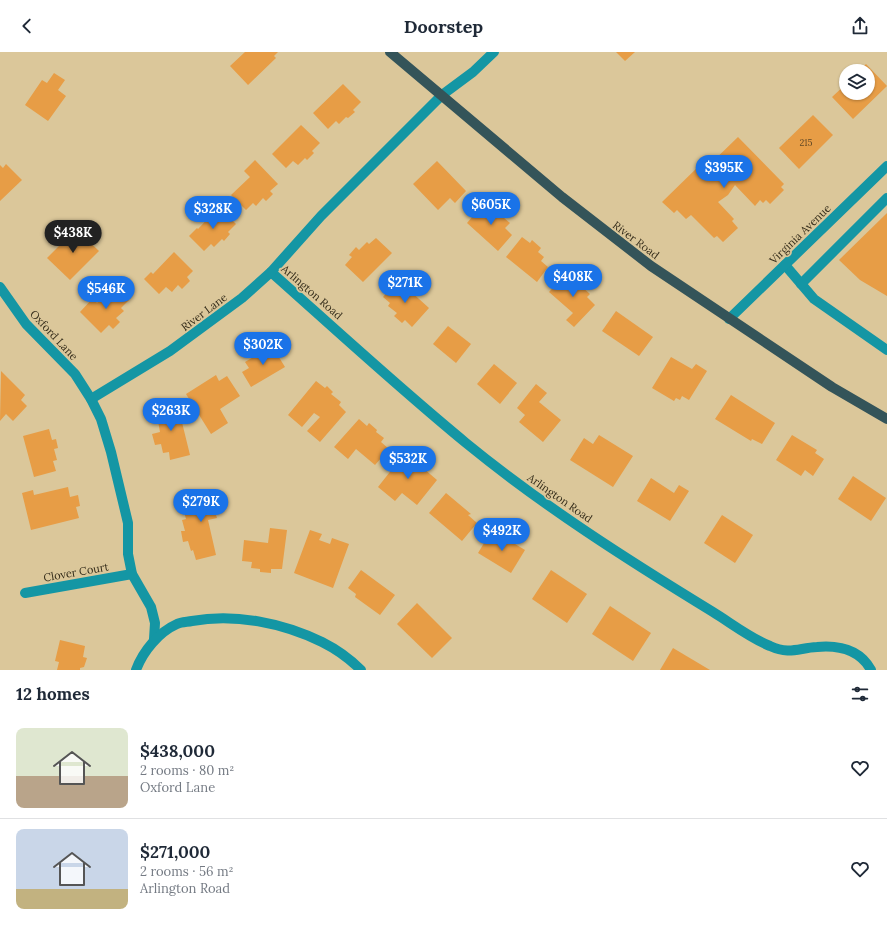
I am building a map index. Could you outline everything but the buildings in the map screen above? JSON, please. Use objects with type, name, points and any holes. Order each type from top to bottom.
[{"type":"main road","name":"River Road","points":[[390,52],[620,243],[729,319],[832,387],[887,419]]},
{"type":"street","name":"River Lane","points":[[91,399],[164,355],[211,322],[271,272],[321,216],[442,95],[473,72],[494,52]]},
{"type":"street","name":"Virginia Avenue","points":[[729,319],[887,166]]},
{"type":"street","points":[[801,284],[887,198]]},
{"type":"street","points":[[785,265],[814,299],[887,350]]},
{"type":"street","name":"Arlington Road","points":[[271,272],[466,444],[532,493],[599,539],[672,587],[770,647],[793,652],[816,647],[856,652],[871,670]]},
{"type":"street","name":"Oxford Lane","points":[[0,287],[26,324],[75,374],[91,399]]},
{"type":"street","points":[[91,399],[101,419],[115,466],[128,523],[128,554],[132,574],[151,607],[155,622],[154,640]]},
{"type":"street","name":"Clover Court","points":[[25,593],[132,574]]},
{"type":"street","points":[[136,670],[154,640],[178,623],[205,618],[235,619],[265,623],[298,632],[323,642],[349,659],[361,670]]}]
